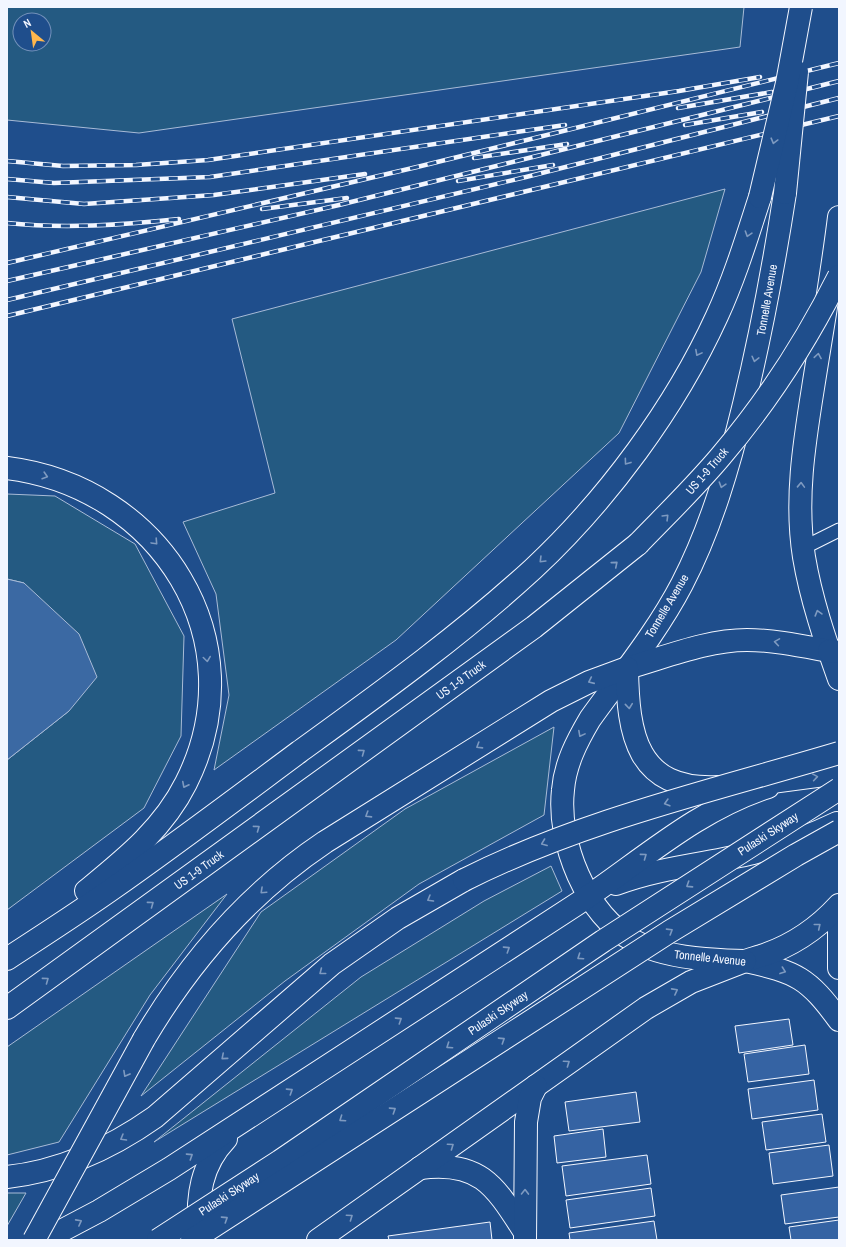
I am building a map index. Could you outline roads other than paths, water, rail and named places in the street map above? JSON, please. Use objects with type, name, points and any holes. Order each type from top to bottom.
[{"type":"main road","name":"Tonnelle Avenue","points":[[802,7],[785,193],[758,346],[737,435],[715,507],[681,586],[664,614],[581,734],[569,762],[564,782],[562,816],[567,845],[578,874],[589,895],[613,925],[634,941],[648,948],[661,952],[693,958],[746,961],[770,966],[800,978],[811,985],[839,1020]]},
{"type":"main road","points":[[7,958],[112,889],[416,667],[490,607],[557,545],[615,478],[663,411],[691,367],[730,285],[760,197],[787,83],[802,7]]},
{"type":"main road","points":[[839,217],[802,472],[801,509],[803,548],[809,581],[834,651],[839,679]]},
{"type":"main road","name":"US 1-9 Truck","points":[[10,1005],[494,657],[592,583],[638,544],[672,511],[738,436],[786,367],[810,329],[839,276]]},
{"type":"main road","points":[[7,468],[42,474],[73,486],[109,504],[146,533],[172,564],[192,601],[204,640],[209,681],[206,722],[195,763],[176,801],[162,820],[132,853],[7,958]]},
{"type":"main road","points":[[34,1240],[144,1039],[174,991],[218,936],[270,884],[306,855],[550,702],[589,682],[627,668],[701,647],[746,640],[768,641],[834,651]]},
{"type":"main road","points":[[627,668],[629,710],[634,733],[642,755],[656,772],[676,782],[701,787],[745,786],[839,773]]},
{"type":"main road","points":[[7,1177],[35,1172],[75,1161],[98,1152],[137,1130],[160,1112],[332,964],[398,918],[464,880],[531,848],[578,830],[839,753]]},
{"type":"main road","points":[[44,1240],[142,1186],[589,895],[661,844],[720,807],[756,791],[790,780]]},
{"type":"main road","name":"Pulaski Skyway","points":[[158,1240],[280,1161],[597,945],[839,788]]},
{"type":"main road","points":[[589,895],[625,881],[662,870],[752,853],[775,847],[839,822]]},
{"type":"main road","name":"Pulaski Skyway","points":[[192,1240],[669,932],[796,855],[839,831]]},
{"type":"main road","points":[[318,1240],[624,1023],[670,993],[713,973],[775,951],[804,936],[822,922],[839,905]]},
{"type":"main road","points":[[839,921],[839,968]]},
{"type":"main road","points":[[525,1236],[526,1122],[530,1098],[536,1086]]},
{"type":"main road","points":[[200,1240],[198,1203],[202,1178],[206,1167],[220,1145],[257,1112]]},
{"type":"main road","points":[[420,1168],[448,1166],[475,1174],[488,1182],[498,1192],[525,1236]]},
{"type":"lane","points":[[803,548],[839,530]]},
{"type":"railway","points":[[7,263],[417,167],[839,63]]},
{"type":"railway","points":[[7,161],[63,166],[136,165],[208,160],[679,91],[760,77]]},
{"type":"railway","points":[[7,281],[339,205],[839,81]]},
{"type":"railway","points":[[678,108],[772,92]]},
{"type":"railway","points":[[7,300],[526,177],[839,98]]},
{"type":"railway","points":[[685,125],[762,112]]},
{"type":"railway","points":[[7,316],[839,116]]},
{"type":"railway","points":[[7,179],[54,183],[210,177],[565,125]]},
{"type":"railway","points":[[474,158],[567,144]]},
{"type":"railway","points":[[458,181],[553,165]]},
{"type":"railway","points":[[7,197],[84,204],[214,195],[365,174]]},
{"type":"railway","points":[[262,209],[347,198]]},
{"type":"railway","points":[[7,223],[50,226],[93,226],[179,219]]}]
